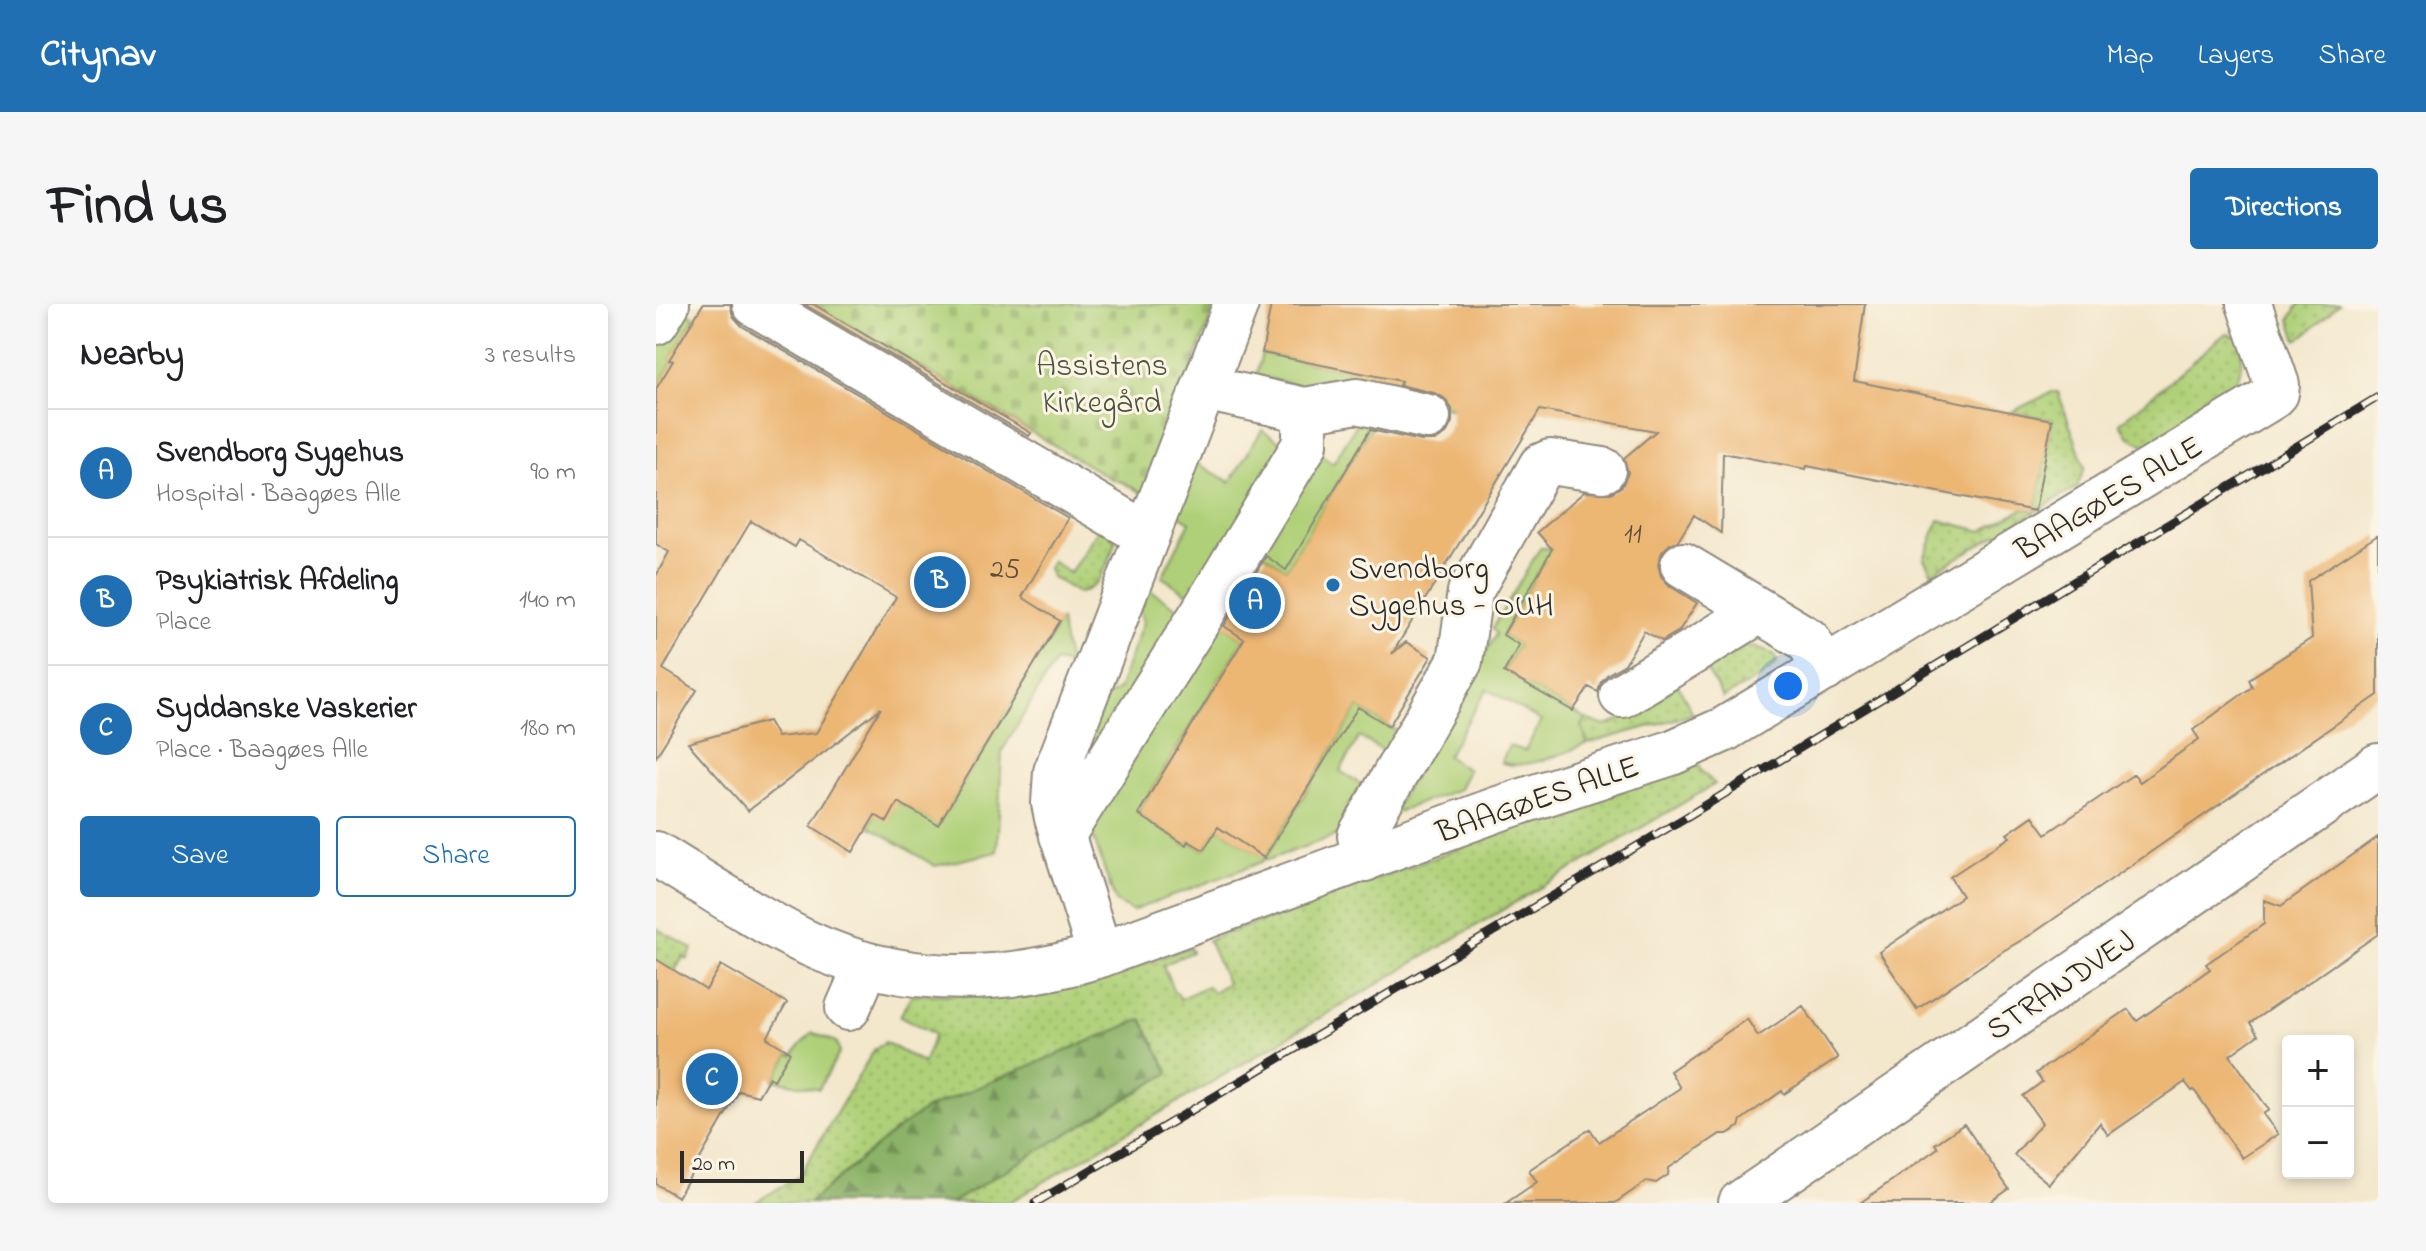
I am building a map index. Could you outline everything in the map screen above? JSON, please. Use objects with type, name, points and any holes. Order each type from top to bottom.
[{"type":"street","points":[[656,322],[667,304]]},
{"type":"street","points":[[755,304],[1147,535]]},
{"type":"street","points":[[1100,955],[1054,803],[1056,772],[1236,304]]},
{"type":"street","name":"BAAGØES ALLE","points":[[656,854],[780,929],[833,954],[862,963],[941,977],[982,978],[1042,971],[1100,955],[1545,793],[1693,744],[1725,729],[2272,397],[2277,385],[2249,304]]},
{"type":"street","points":[[1204,388],[1305,410],[1357,401],[1428,417]]},
{"type":"street","points":[[1062,836],[1305,444],[1305,410]]},
{"type":"street","points":[[1365,859],[1360,836],[1460,661],[1470,592],[1541,466],[1550,462],[1603,470]]},
{"type":"street","points":[[1683,565],[1808,640],[1825,669]]},
{"type":"street","points":[[1622,695],[1758,612]]},
{"type":"street","name":"STRANDVEJ","points":[[1741,1203],[2378,766]]},
{"type":"street","points":[[848,1008],[858,985],[862,963]]},
{"type":"green space","name":"Assistens Kirkegård","points":[[813,304],[1216,304],[1144,494],[1113,480]]},
{"type":"green space","points":[[2299,304],[2339,304],[2297,340],[2290,319]]},
{"type":"green space","points":[[676,305],[695,317],[656,389],[656,339]]},
{"type":"green space","points":[[2226,333],[2239,338],[2242,362],[2235,385],[2226,399],[2151,444],[2144,445],[2128,436],[2120,423]]},
{"type":"green space","points":[[1262,353],[1459,392],[1450,408],[1335,384],[1306,387],[1256,376]]},
{"type":"green space","points":[[2058,392],[2085,467],[2077,487],[1932,573],[1924,559],[1939,520],[1982,531],[2023,509],[2035,511],[2052,420],[2011,412]]},
{"type":"green space","points":[[1361,417],[1373,425],[1286,570],[1256,548],[1316,451],[1333,463]]},
{"type":"green space","points":[[1262,430],[1287,446],[1196,599],[1162,577],[1190,522],[1170,510],[1190,460],[1230,482]]},
{"type":"green space","points":[[1102,523],[1116,541],[1104,572],[1094,585],[1079,593],[1051,577],[1048,568],[1052,561],[1070,573]]},
{"type":"green space","points":[[1540,548],[1550,548],[1559,558],[1545,561],[1503,634],[1519,645],[1504,671],[1586,719],[1582,726],[1587,744],[1532,763],[1501,762],[1509,746],[1525,751],[1541,721],[1487,689],[1447,756],[1468,770],[1459,789],[1391,814],[1496,634],[1492,629]]},
{"type":"green space","points":[[1143,586],[1183,611],[1074,777],[1100,701],[1118,690],[1143,622],[1137,600]]},
{"type":"green space","points":[[1214,619],[1244,639],[1138,813],[1185,845],[1188,841],[1204,850],[1218,827],[1265,858],[1262,862],[1132,911],[1116,902],[1089,824]]},
{"type":"green space","points":[[1060,621],[1069,665],[1055,662],[1002,751],[997,852],[935,866],[869,826],[875,815],[898,802],[938,824]]},
{"type":"green space","points":[[1742,647],[1774,654],[1777,663],[1762,676],[1723,698],[1706,669]]},
{"type":"green space","points":[[1678,685],[1693,714],[1587,744],[1582,726],[1586,719],[1605,726],[1614,723]]},
{"type":"green space","points":[[1358,707],[1402,734],[1390,755],[1359,737],[1340,771],[1369,789],[1343,833],[1268,860],[1265,858]]},
{"type":"green space","points":[[1698,764],[1715,784],[1008,1203],[951,1203],[1169,1073],[1142,1019],[896,1130],[809,1203],[754,1203],[799,1176],[874,1050],[885,1042],[923,1063],[935,1034],[900,1016],[912,994],[1045,992],[1108,976],[1190,947],[1192,952],[1163,965],[1174,992],[1180,999],[1207,986],[1212,992],[1227,983],[1208,940]]},
{"type":"green space","points":[[656,928],[693,949],[687,960],[683,957],[675,971],[656,960]]},
{"type":"green space","points":[[1142,1019],[1169,1073],[951,1203],[809,1203],[896,1130],[926,1109]]},
{"type":"green space","points":[[813,1033],[836,1042],[840,1052],[819,1089],[774,1080],[789,1055],[793,1056]]},
{"type":"building","points":[[703,304],[730,304],[733,316],[742,326],[1068,518],[1022,597],[1060,621],[938,825],[898,802],[887,822],[875,815],[853,852],[811,826],[881,708],[748,811],[688,743],[768,721],[777,737],[816,733],[896,597],[799,540],[795,547],[751,521],[663,669],[697,690],[656,757],[656,576],[669,552],[656,544],[656,389],[673,361],[669,360]]},
{"type":"building","points":[[804,304],[813,304],[1031,433],[1029,436]]},
{"type":"building","name":"Svendborg Sygehus - OUH","points":[[1271,304],[1865,304],[1854,381],[2052,420],[2035,511],[1807,466],[1806,469],[1723,453],[1721,533],[1694,515],[1678,541],[1662,552],[1658,564],[1661,576],[1670,586],[1697,603],[1679,631],[1662,641],[1644,631],[1625,664],[1608,674],[1598,692],[1589,687],[1573,711],[1504,672],[1519,645],[1503,635],[1552,549],[1537,532],[1584,492],[1611,493],[1622,486],[1628,473],[1624,458],[1656,431],[1540,410],[1392,654],[1406,642],[1431,657],[1389,726],[1358,707],[1264,858],[1218,827],[1204,850],[1188,841],[1186,845],[1138,814],[1244,639],[1224,626],[1266,556],[1286,570],[1370,430],[1435,441],[1446,434],[1452,422],[1452,409],[1444,398],[1399,385],[1401,381],[1262,353]]},
{"type":"building","points":[[2378,535],[2378,695],[2032,934],[1917,1009],[1879,952],[1962,896],[1950,877],[2010,837],[2007,834],[2033,816],[2046,834],[2134,774],[2140,782],[2199,739],[2193,730],[2252,687],[2249,679],[2312,638],[2308,581]]},
{"type":"building","points":[[2378,837],[2378,934],[2250,1023],[2258,1035],[2230,1055],[2269,1110],[2263,1114],[2278,1134],[2242,1158],[2185,1082],[2108,1135],[2100,1123],[2049,1184],[2014,1155],[2042,1123],[2023,1096],[2042,1082],[2036,1073],[2128,1009],[2137,1021],[2210,969],[2206,964],[2264,924],[2264,900],[2281,906]]},
{"type":"building","points":[[656,959],[706,990],[721,965],[787,1003],[767,1038],[790,1052],[774,1080],[769,1077],[758,1096],[739,1091],[678,1197],[656,1184]]},
{"type":"building","points":[[1803,1006],[1838,1058],[1784,1094],[1782,1091],[1741,1120],[1739,1127],[1727,1134],[1720,1134],[1669,1168],[1668,1175],[1656,1183],[1647,1181],[1615,1203],[1506,1203],[1537,1182],[1529,1170],[1590,1129],[1599,1142],[1680,1088],[1670,1071],[1747,1019],[1758,1036]]},
{"type":"building","points":[[1964,1124],[2009,1189],[1989,1203],[1860,1203],[1938,1148],[1935,1144]]},
{"type":"railway","points":[[1035,1203],[1688,816],[2378,397]]},
{"type":"place","name":"Psykiatrisk Afdeling","points":[[940,582]]},
{"type":"place","name":"Svendborg Sygehus - OUH","points":[[1333,585]]},
{"type":"place","name":"Svendborg Sygehus","points":[[1255,603]]},
{"type":"place","name":"Syddanske Vaskerier","points":[[712,1079]]}]
